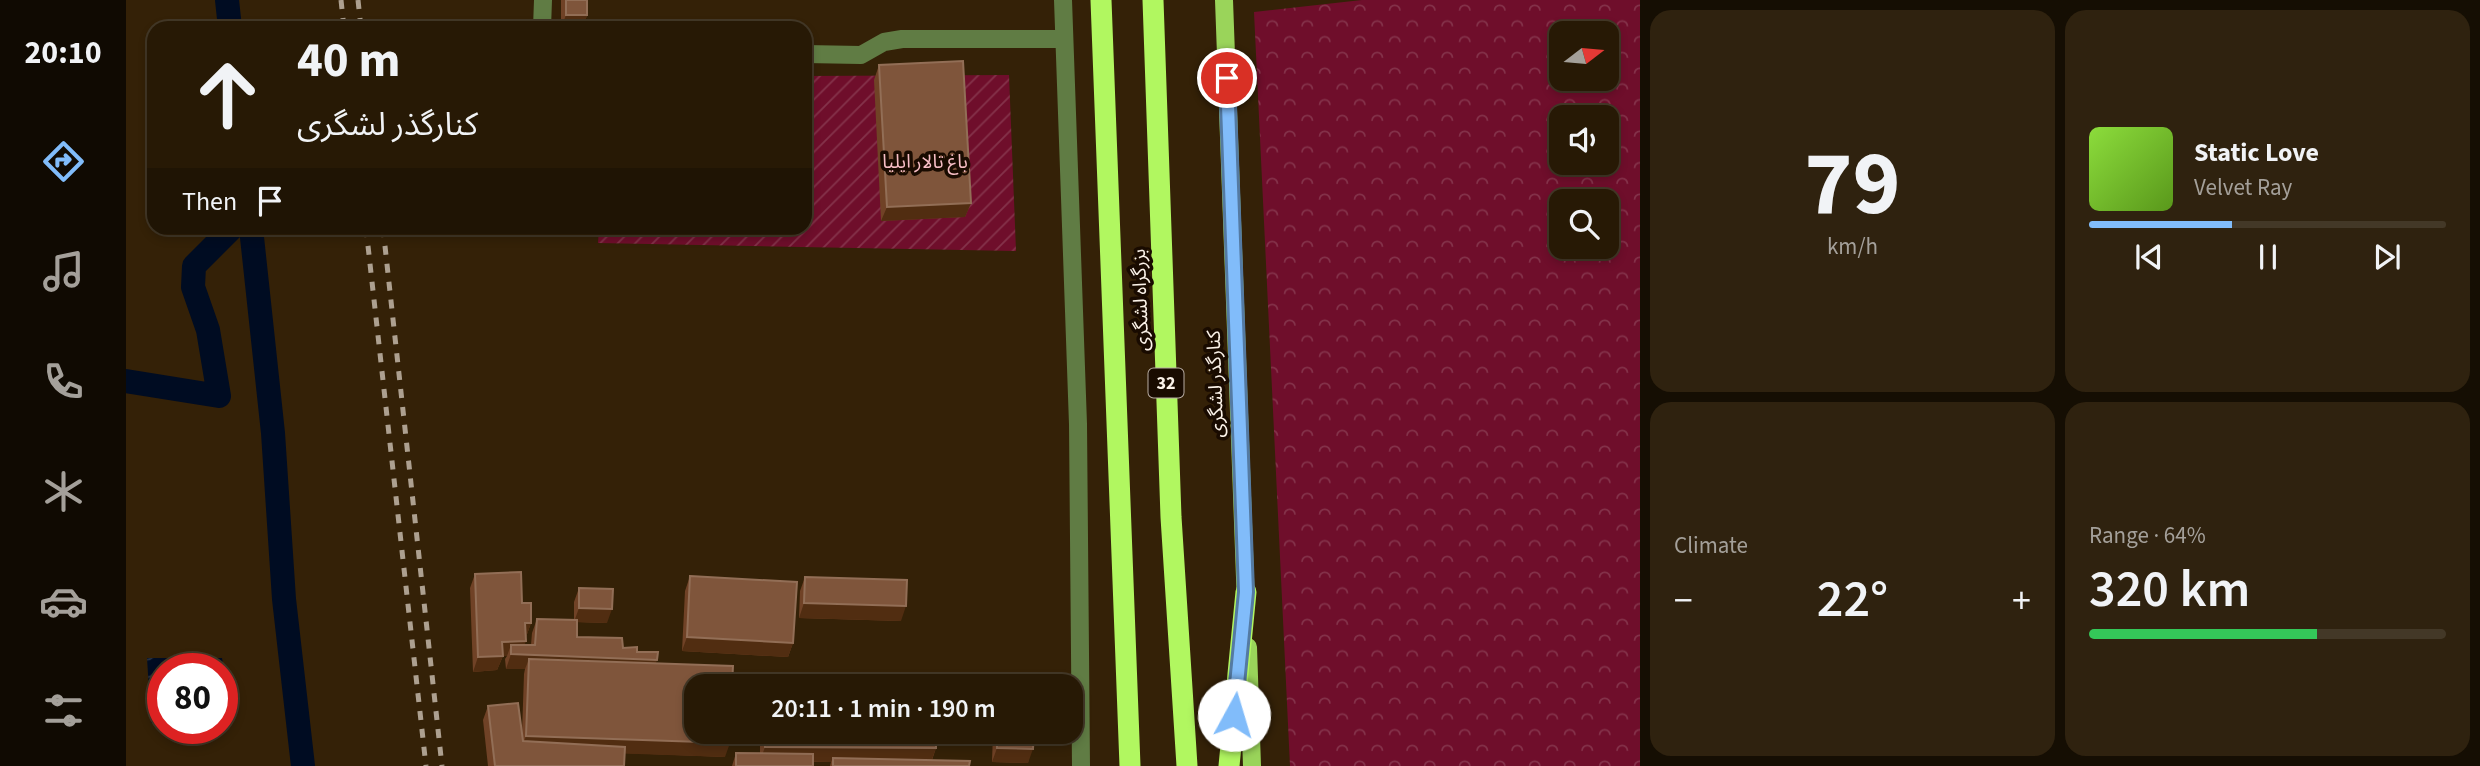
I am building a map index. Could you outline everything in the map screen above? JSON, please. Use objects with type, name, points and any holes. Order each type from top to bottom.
[{"type":"highway","name":"بزرگراه لشگری","points":[[1101,0],[1130,766]]},
{"type":"highway","name":"بزرگراه لشگری","points":[[1153,0],[1171,517],[1187,766]]},
{"type":"highway","points":[[1229,766],[1246,592]]},
{"type":"main road","name":"کنارگذر لشگری","points":[[1224,0],[1252,766]]},
{"type":"street","points":[[542,21],[543,0]]},
{"type":"street","points":[[1063,0],[1077,424],[1081,766]]},
{"type":"street","points":[[812,54],[861,54],[884,42],[902,39],[1064,39]]},
{"type":"green space","points":[[1362,0],[1640,0],[1640,766],[1290,766],[1254,12]]},
{"type":"green space","name":"باغ تالار ایلیا","points":[[1009,75],[1016,251],[598,243],[599,235],[812,235],[812,76]]},
{"type":"building","points":[[566,0],[587,0],[587,15],[566,15]]},
{"type":"building","points":[[963,61],[971,203],[887,207],[879,65]]},
{"type":"building","points":[[521,572],[522,603],[531,603],[531,623],[525,623],[526,641],[502,642],[503,656],[478,657],[475,574]]},
{"type":"building","points":[[690,576],[797,582],[793,643],[687,637]]},
{"type":"building","points":[[805,577],[907,580],[906,606],[804,603]]},
{"type":"building","points":[[579,588],[613,589],[612,609],[579,608]]},
{"type":"building","points":[[537,619],[577,620],[577,637],[622,638],[623,648],[637,647],[637,652],[658,652],[657,660],[511,654],[511,645],[535,645]]},
{"type":"building","points":[[529,659],[733,666],[733,674],[684,674],[684,741],[526,736]]},
{"type":"building","points":[[518,703],[523,741],[625,747],[624,766],[495,766],[488,706]]},
{"type":"building","points":[[765,744],[936,744],[936,748],[765,747]]},
{"type":"building","points":[[997,744],[1033,744],[1033,749],[997,748]]},
{"type":"building","points":[[736,753],[813,754],[813,766],[736,766]]},
{"type":"building","points":[[833,758],[970,761],[969,766],[833,766]]},
{"type":"waterway","points":[[227,0],[229,21]]},
{"type":"waterway","points":[[126,381],[219,396],[208,330],[193,287],[194,266],[225,235]]},
{"type":"waterway","points":[[252,235],[273,433],[284,599],[303,766]]},
{"type":"railway","points":[[341,0],[343,21]]},
{"type":"railway","points":[[358,0],[360,21]]},
{"type":"railway","points":[[367,235],[426,766]]},
{"type":"railway","points":[[384,235],[442,766]]},
{"type":"route","points":[[1227,78],[1246,592],[1234,715]]}]
